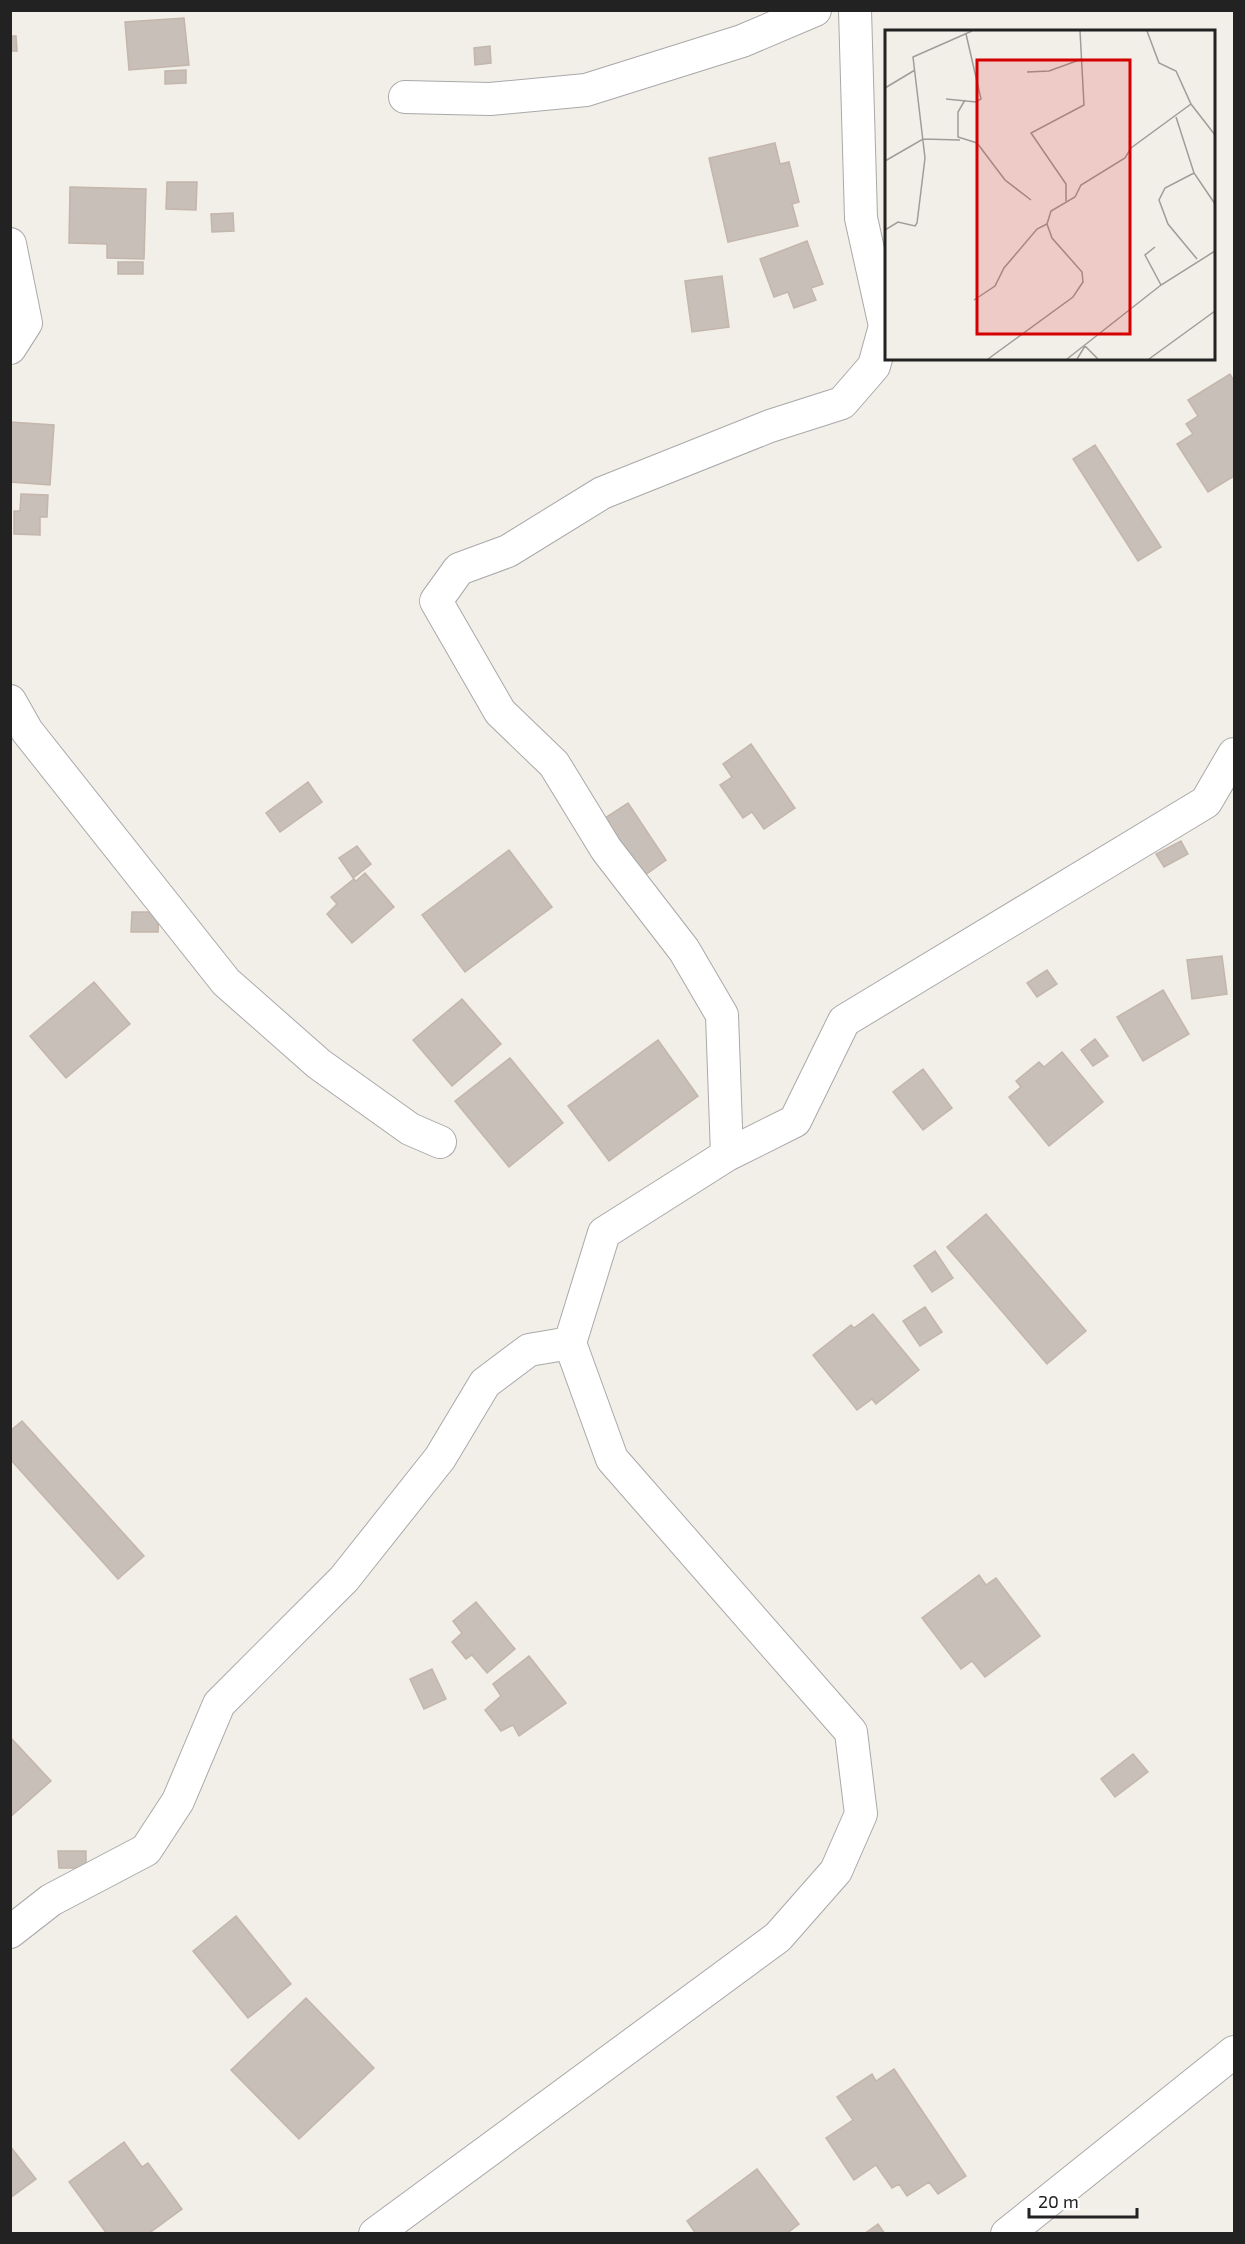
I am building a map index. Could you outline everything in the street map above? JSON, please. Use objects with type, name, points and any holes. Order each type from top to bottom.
[{"type":"street","points":[[405,97],[490,99],[586,90],[742,41],[815,10]]},
{"type":"street","points":[[727,1155],[722,1015],[684,950],[606,849],[554,764],[500,712],[436,602],[459,569],[508,551],[602,493],[770,426],[842,404],[874,366],[885,326],[861,218],[855,10]]},
{"type":"street","points":[[10,244],[26,323],[10,348]]},
{"type":"street","points":[[10,701],[27,731],[226,982],[319,1064],[410,1129],[440,1142]]},
{"type":"street","points":[[375,2234],[778,1937],[836,1871],[861,1814],[851,1732],[612,1459],[570,1343],[604,1233],[727,1155],[795,1121],[844,1021],[1206,802],[1234,754]]},
{"type":"street","points":[[10,1932],[51,1900],[146,1850],[178,1801],[219,1704],[344,1579],[440,1458],[485,1383],[530,1350],[570,1343]]},
{"type":"street","points":[[1006,2234],[1234,2052]]},
{"type":"building","points":[[184,18],[189,65],[129,70],[125,22]]},
{"type":"building","points":[[10,36],[16,36],[17,51],[10,51]]},
{"type":"building","points":[[490,46],[491,63],[475,65],[474,48]]},
{"type":"building","points":[[186,70],[186,83],[165,84],[165,71]]},
{"type":"building","points":[[775,143],[780,164],[789,162],[799,202],[792,204],[798,226],[728,242],[709,158]]},
{"type":"building","points":[[167,182],[197,182],[196,210],[166,209]]},
{"type":"building","points":[[70,187],[146,189],[144,259],[107,258],[107,244],[69,243]]},
{"type":"building","points":[[233,213],[234,231],[212,232],[211,214]]},
{"type":"building","points":[[807,241],[823,284],[811,288],[816,300],[794,308],[788,292],[774,297],[760,259]]},
{"type":"building","points":[[118,262],[143,262],[143,274],[118,274]]},
{"type":"building","points":[[722,276],[729,327],[692,332],[685,281]]},
{"type":"building","points":[[1230,374],[1234,381],[1234,476],[1208,492],[1177,444],[1193,434],[1186,424],[1198,416],[1188,400]]},
{"type":"building","points":[[10,422],[54,425],[50,485],[10,482]]},
{"type":"building","points":[[1095,445],[1161,547],[1138,561],[1073,459]]},
{"type":"building","points":[[21,494],[48,495],[47,517],[40,517],[40,535],[14,534],[14,511],[20,511]]},
{"type":"building","points":[[751,744],[795,808],[764,829],[752,812],[743,818],[720,785],[732,777],[723,764]]},
{"type":"building","points":[[308,782],[322,802],[280,832],[266,813]]},
{"type":"building","points":[[628,803],[666,860],[641,878],[602,820]]},
{"type":"building","points":[[1181,841],[1188,854],[1164,867],[1156,854]]},
{"type":"building","points":[[357,846],[371,864],[353,878],[339,858]]},
{"type":"building","points":[[509,850],[552,907],[465,972],[422,915]]},
{"type":"building","points":[[365,873],[394,907],[352,943],[327,914],[337,904],[331,897]]},
{"type":"building","points":[[132,912],[159,912],[158,932],[131,932]]},
{"type":"building","points":[[1222,956],[1227,994],[1192,999],[1187,960]]},
{"type":"building","points":[[1047,970],[1057,984],[1037,997],[1027,983]]},
{"type":"building","points":[[94,982],[130,1024],[66,1078],[30,1036]]},
{"type":"building","points":[[1163,990],[1189,1034],[1143,1061],[1117,1017]]},
{"type":"building","points":[[462,999],[501,1044],[452,1086],[413,1040]]},
{"type":"building","points":[[1095,1039],[1108,1056],[1093,1066],[1081,1050]]},
{"type":"building","points":[[658,1040],[698,1096],[609,1161],[568,1106]]},
{"type":"building","points":[[1062,1052],[1103,1102],[1049,1146],[1009,1097],[1021,1087],[1016,1081],[1039,1062],[1044,1067]]},
{"type":"building","points":[[510,1058],[563,1123],[509,1167],[455,1101]]},
{"type":"building","points":[[923,1069],[952,1108],[923,1130],[893,1092]]},
{"type":"building","points":[[986,1214],[1086,1331],[1047,1364],[947,1247]]},
{"type":"building","points":[[935,1251],[953,1278],[932,1292],[914,1266]]},
{"type":"building","points":[[925,1307],[942,1332],[920,1346],[903,1321]]},
{"type":"building","points":[[873,1314],[919,1370],[876,1404],[872,1399],[857,1410],[813,1355],[851,1325],[854,1328]]},
{"type":"building","points":[[22,1421],[144,1556],[118,1579],[10,1459],[10,1431]]},
{"type":"building","points":[[979,1575],[986,1585],[996,1578],[1040,1636],[985,1677],[972,1661],[961,1669],[922,1618]]},
{"type":"building","points":[[476,1602],[515,1649],[487,1673],[472,1655],[466,1659],[452,1642],[462,1633],[453,1621]]},
{"type":"building","points":[[529,1656],[566,1703],[519,1736],[513,1725],[501,1731],[485,1710],[501,1696],[493,1684]]},
{"type":"building","points":[[432,1669],[446,1699],[424,1709],[410,1679]]},
{"type":"building","points":[[10,1737],[51,1781],[10,1817]]},
{"type":"building","points":[[1133,1754],[1148,1772],[1115,1797],[1101,1779]]},
{"type":"building","points":[[58,1851],[86,1851],[86,1868],[59,1868]]},
{"type":"building","points":[[236,1916],[291,1984],[248,2018],[193,1951]]},
{"type":"building","points":[[306,1998],[374,2068],[299,2139],[231,2070]]},
{"type":"building","points":[[894,2069],[966,2176],[938,2194],[929,2182],[907,2196],[899,2184],[892,2188],[876,2165],[854,2180],[826,2138],[853,2120],[837,2097],[872,2074],[876,2081]]},
{"type":"building","points":[[124,2142],[142,2167],[148,2163],[182,2209],[148,2234],[107,2234],[69,2182]]},
{"type":"building","points":[[10,2146],[36,2179],[10,2198]]},
{"type":"building","points":[[757,2169],[799,2224],[786,2234],[696,2234],[687,2221]]},
{"type":"building","points":[[878,2224],[885,2234],[864,2234]]}]
